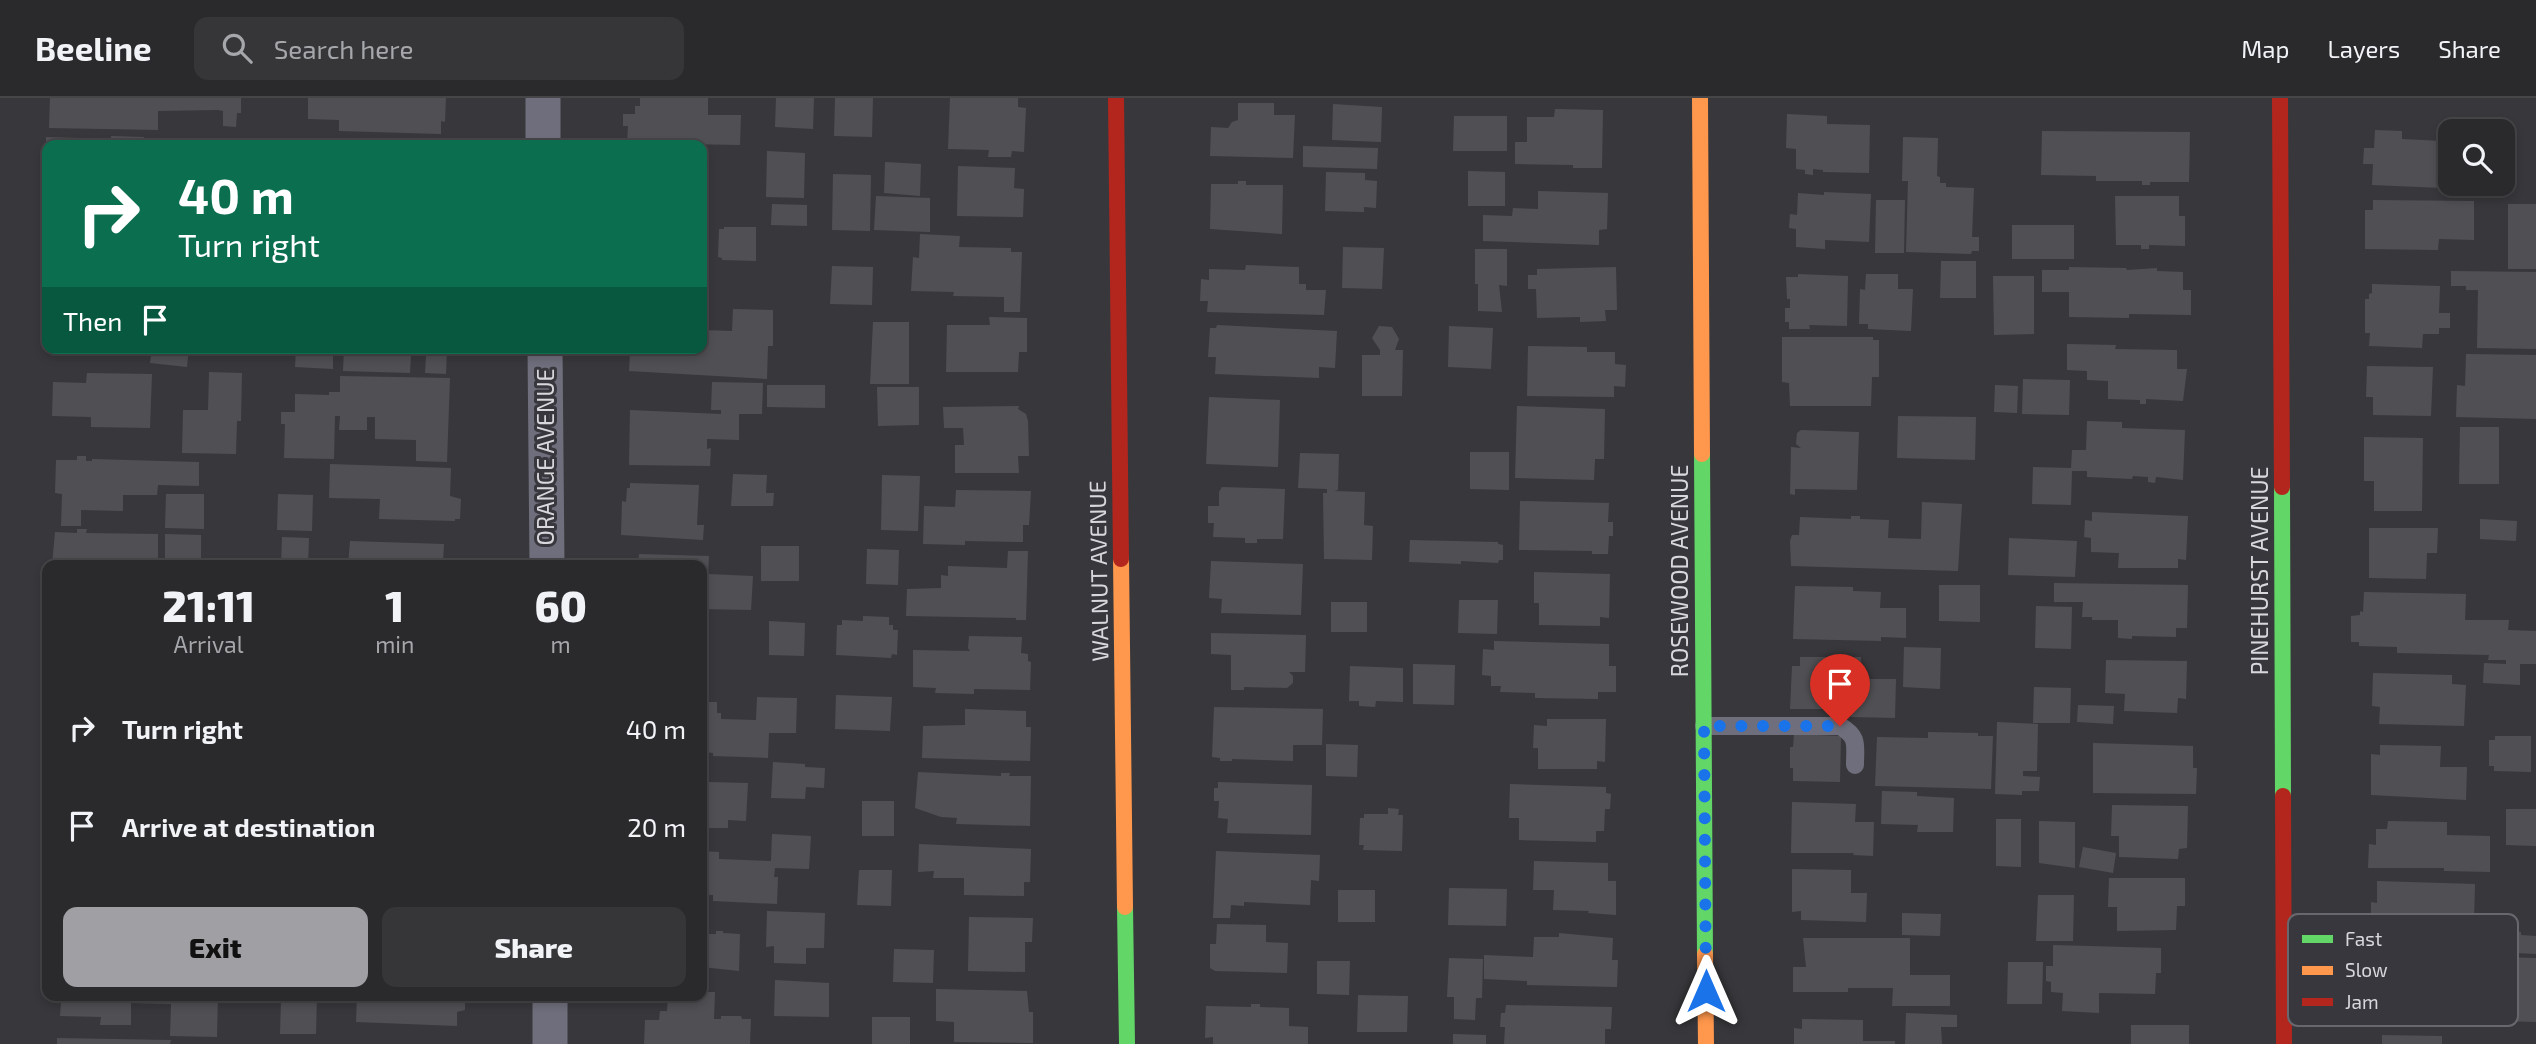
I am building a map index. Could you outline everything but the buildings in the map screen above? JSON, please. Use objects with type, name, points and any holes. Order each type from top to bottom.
[{"type":"street","points":[[543,98],[543,140]]},
{"type":"street","name":"WALNUT AVENUE","points":[[1116,98],[1127,1044]]},
{"type":"street","name":"ROSEWOOD AVENUE","points":[[1700,98],[1706,1044]]},
{"type":"street","name":"PINEHURST AVENUE","points":[[2280,98],[2284,1044]]},
{"type":"street","name":"ORANGE AVENUE","points":[[545,354],[547,560]]},
{"type":"street","points":[[550,1001],[550,1044]]},
{"type":"lane","points":[[1704,726],[1840,726],[1855,739],[1856,765]]},
{"type":"traffic: fast","points":[[1702,454],[1705,954]]},
{"type":"traffic: fast","points":[[2282,487],[2283,796]]},
{"type":"traffic: fast","points":[[1125,907],[1127,1044]]},
{"type":"traffic: slow","points":[[1700,98],[1702,454]]},
{"type":"traffic: slow","points":[[1121,559],[1125,907]]},
{"type":"traffic: slow","points":[[1705,954],[1706,1044]]},
{"type":"traffic: jam","points":[[1116,98],[1121,559]]},
{"type":"traffic: jam","points":[[2280,98],[2282,487]]},
{"type":"traffic: jam","points":[[2283,796],[2284,1044]]},
{"type":"route","points":[[1706,991],[1704,726],[1840,726]]}]
